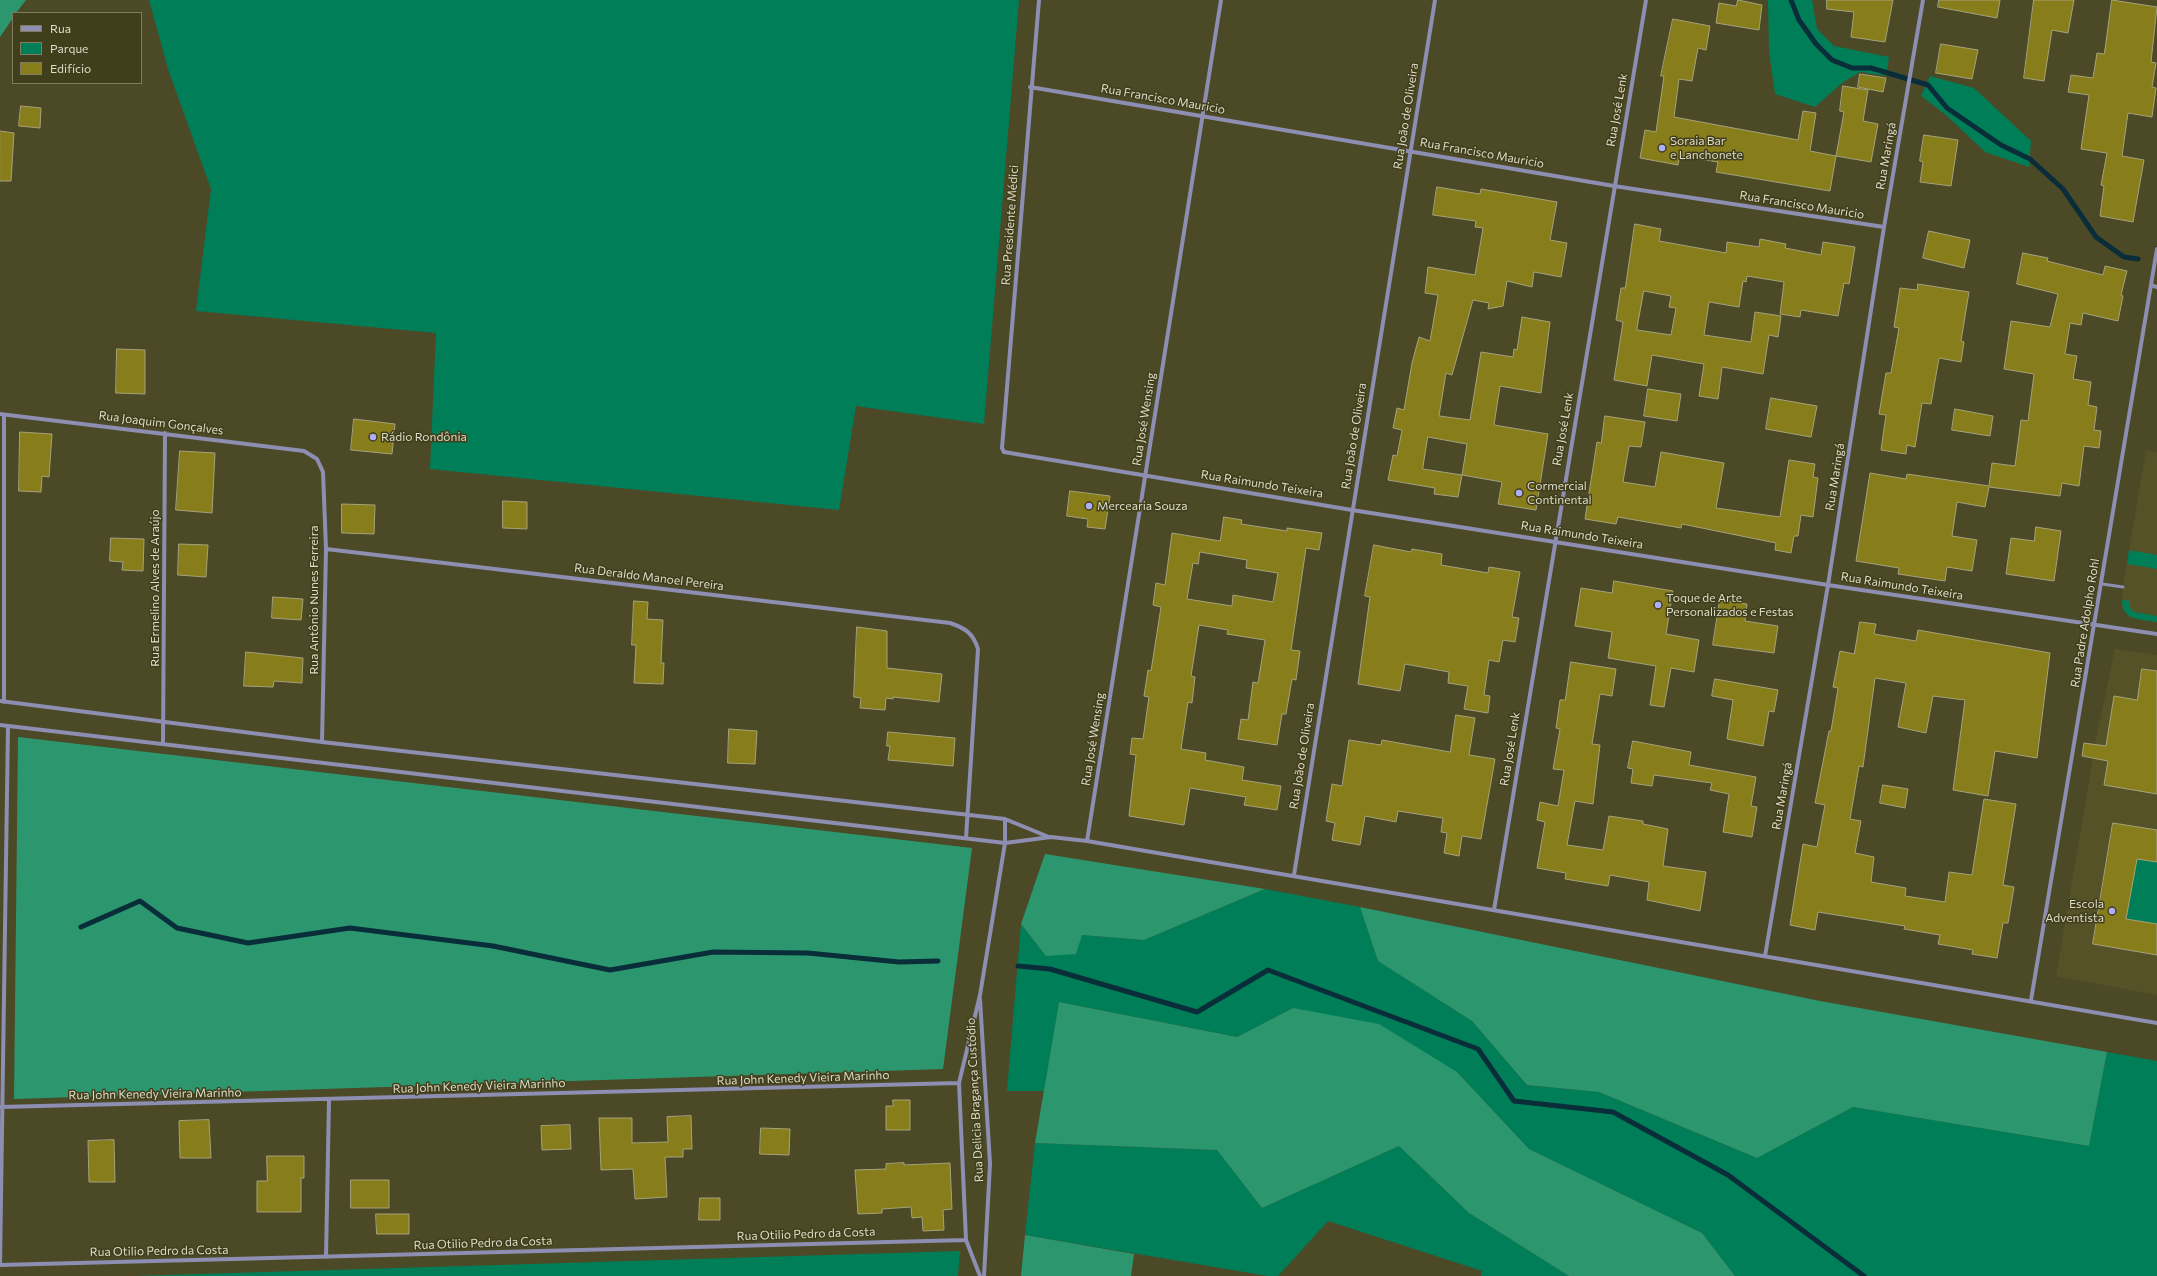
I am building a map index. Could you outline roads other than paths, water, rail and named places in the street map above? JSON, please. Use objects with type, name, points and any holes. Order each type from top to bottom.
[{"type":"street","name":"Rua Presidente Médici","points":[[1004,452],[1002,448],[1030,87],[1039,0]]},
{"type":"street","name":"Rua José Wensing","points":[[1087,841],[1221,0]]},
{"type":"street","name":"Rua João de Oliveira","points":[[1294,875],[1435,0]]},
{"type":"street","name":"Rua José Lenk","points":[[1494,910],[1646,0]]},
{"type":"street","name":"Rua Maringá","points":[[1765,956],[1828,585],[1884,227],[1923,0]]},
{"type":"street","name":"Rua Francisco Mauricio","points":[[1030,87],[1614,186],[1884,227]]},
{"type":"street","name":"Rua Padre Adolpho Rohl","points":[[2031,1000],[2157,249]]},
{"type":"street","points":[[2151,285],[2157,287]]},
{"type":"street","points":[[2,414],[2,701],[322,742],[968,814],[1005,819],[1051,837]]},
{"type":"street","name":"Rua Joaquim Gonçalves","points":[[2,414],[304,451],[317,459]]},
{"type":"street","name":"Rua Ermelino Alves de Araújo","points":[[163,744],[165,722],[165,433]]},
{"type":"street","name":"Rua Raimundo Teixeira","points":[[1004,452],[1352,510],[1555,540],[1828,585],[2157,634]]},
{"type":"street","name":"Rua Antônio Nunes Ferreira","points":[[317,459],[323,472],[326,549],[322,742]]},
{"type":"street","name":"Rua Deraldo Manoel Pereira","points":[[326,549],[950,623],[968,631],[975,639],[978,653],[968,814]]},
{"type":"street","points":[[0,725],[1005,843],[1051,837],[1087,841],[2031,1000],[2157,1023]]},
{"type":"street","points":[[0,1265],[1,1107],[8,726]]},
{"type":"street","points":[[966,838],[968,814]]},
{"type":"street","name":"Rua Delicia Bragança Custódio","points":[[980,1276],[966,1240],[959,1083],[980,995],[1005,843],[1005,819]]},
{"type":"street","name":"Rua Delicia Bragança Custódio","points":[[980,995],[990,1164],[984,1276]]},
{"type":"street","name":"Rua John Kenedy Vieira Marinho","points":[[1,1107],[329,1100],[959,1083]]},
{"type":"street","points":[[326,1257],[329,1100]]},
{"type":"street","name":"Rua Otilio Pedro da Costa","points":[[0,1265],[966,1240]]},
{"type":"lane","points":[[2102,584],[2123,587]]},
{"type":"waterway","points":[[1791,0],[1799,20],[1816,44],[1832,60],[1852,68],[1871,68],[1928,85],[1947,108],[2001,145],[2030,159],[2063,189],[2096,237],[2124,257],[2138,259]]},
{"type":"waterway","points":[[81,927],[140,901],[177,928],[248,943],[350,928],[493,946],[610,970],[713,952],[808,953],[899,962],[938,961]]},
{"type":"waterway","points":[[1018,966],[1050,969],[1197,1012],[1268,970],[1478,1049],[1514,1101],[1613,1112],[1728,1175],[1864,1276]]},
{"type":"place","name":"Soraia Bar e Lanchonete","points":[[1662,148]]},
{"type":"place","name":"Rádio Rondônia","points":[[373,437]]},
{"type":"place","name":"Cormercial Continental","points":[[1519,493]]},
{"type":"place","name":"Mercearia Souza","points":[[1089,506]]},
{"type":"place","name":"Toque de Arte Personalizados e Festas","points":[[1658,605]]},
{"type":"place","name":"Escola Adventista","points":[[2112,911]]}]
